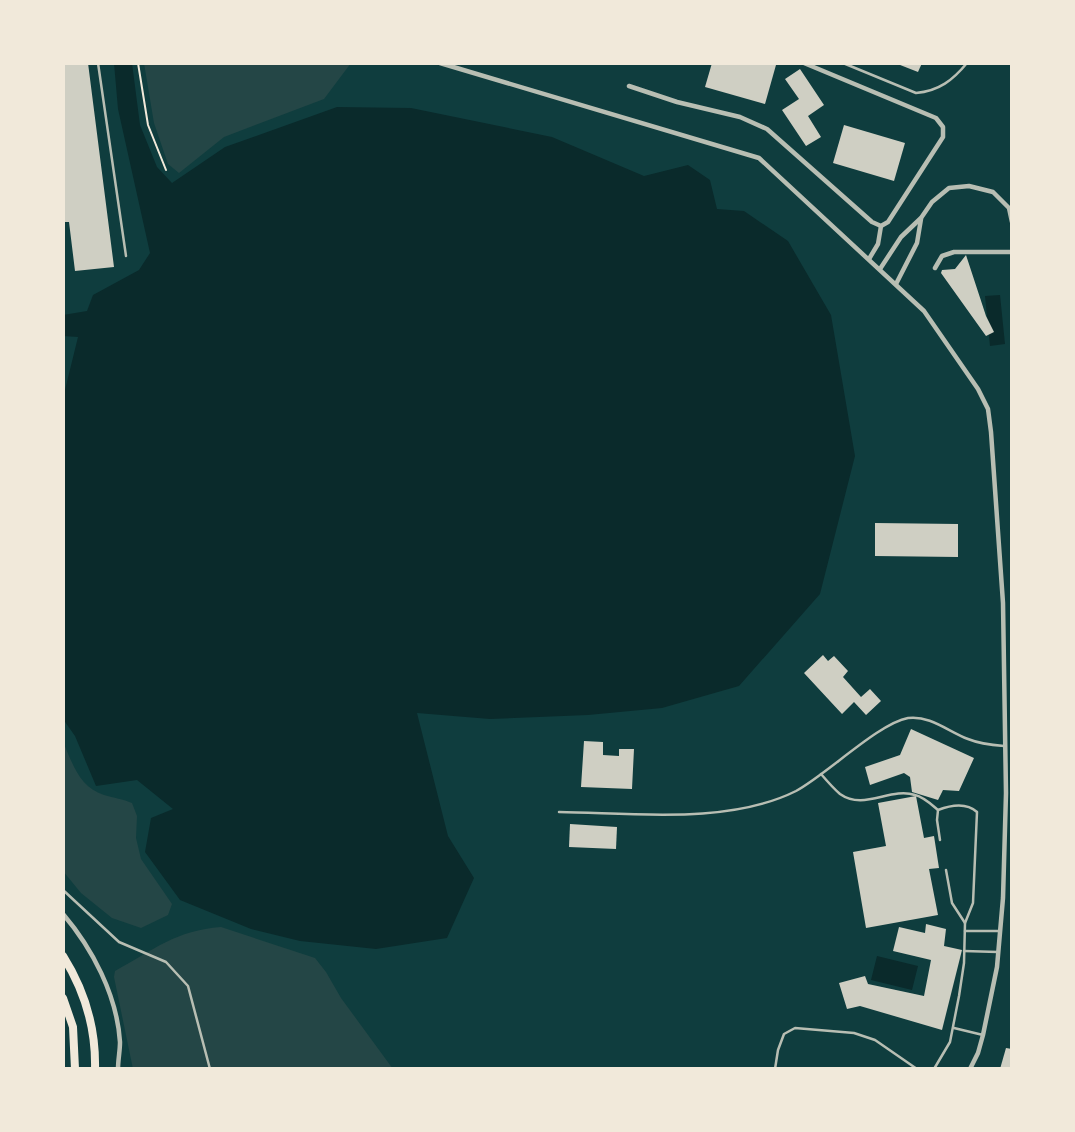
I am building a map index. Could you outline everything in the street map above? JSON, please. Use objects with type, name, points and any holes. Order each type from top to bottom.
[{"type":"highway","points":[[63,956],[77,979],[87,1004],[96,1043],[95,1069]]},
{"type":"highway","points":[[63,998],[74,1027],[75,1069]]},
{"type":"street","points":[[440,63],[759,158],[925,311],[978,389],[988,409],[1003,603],[1003,898],[998,951],[983,1035],[970,1069]]},
{"type":"street","points":[[804,63],[936,118],[943,127],[943,137],[888,222],[881,226]]},
{"type":"street","points":[[629,86],[677,102],[740,117],[768,129],[872,222],[881,226]]},
{"type":"street","points":[[880,269],[901,237],[921,218],[932,202],[949,188],[969,186],[993,192],[1009,208],[1012,222]]},
{"type":"street","points":[[896,284],[917,243],[921,218]]},
{"type":"street","points":[[869,259],[878,244],[881,226]]},
{"type":"street","points":[[935,268],[942,256],[954,252],[1012,252]]},
{"type":"street","points":[[63,914],[82,935],[99,968],[112,1004],[120,1041],[118,1069]]},
{"type":"lane","points":[[99,63],[126,256]]},
{"type":"lane","points":[[843,63],[916,93],[941,87],[967,63]]},
{"type":"lane","points":[[559,812],[687,814],[725,811],[765,803],[797,790],[886,728],[908,718],[929,720],[984,744],[1004,746]]},
{"type":"lane","points":[[820,774],[842,795],[854,800],[915,794],[938,810]]},
{"type":"lane","points":[[934,1069],[950,1042],[954,1028],[965,923],[973,903],[977,812],[962,805],[938,810]]},
{"type":"lane","points":[[938,810],[940,840]]},
{"type":"lane","points":[[946,870],[952,903],[965,923]]},
{"type":"lane","points":[[63,890],[120,942],[166,962],[188,986],[210,1069]]},
{"type":"lane","points":[[965,931],[1000,931]]},
{"type":"lane","points":[[964,951],[998,951]]},
{"type":"lane","points":[[775,1069],[784,1034],[795,1028],[854,1033],[875,1040],[917,1069]]},
{"type":"lane","points":[[954,1028],[983,1035]]},
{"type":"path","points":[[138,63],[148,125],[166,170]]},
{"type":"shaded area","points":[[114,63],[132,63],[140,125],[157,167],[172,183],[225,147],[337,107],[411,108],[552,137],[644,176],[688,165],[710,180],[717,209],[744,211],[788,241],[831,315],[855,456],[820,594],[739,686],[662,708],[588,715],[490,719],[417,713],[448,836],[474,878],[447,938],[376,949],[300,941],[251,929],[180,900],[145,852],[151,818],[173,809],[137,780],[96,786],[75,736],[63,719],[63,398],[78,337],[63,336],[63,315],[87,311],[93,295],[139,270],[150,253],[118,109]]},
{"type":"shaded area","points":[[144,63],[351,63],[324,99],[224,137],[179,173],[168,164],[154,123]]},
{"type":"shaded area","points":[[1000,295],[1005,344],[990,346],[985,296]]},
{"type":"shaded area","points":[[63,742],[78,774],[88,786],[104,795],[132,803],[137,816],[136,838],[141,859],[172,904],[168,915],[141,928],[112,918],[81,893],[63,871]]},
{"type":"shaded area","points":[[221,927],[315,958],[393,1069],[133,1069],[115,971],[178,937]]},
{"type":"shaded area","points":[[877,956],[918,966],[912,990],[871,980]]},
{"type":"building","points":[[63,63],[88,63],[114,267],[75,271],[69,222],[63,222]]},
{"type":"building","points":[[712,63],[776,65],[765,104],[705,87]]},
{"type":"building","points":[[895,63],[922,63],[918,72]]},
{"type":"building","points":[[800,69],[824,105],[808,116],[821,137],[806,146],[782,110],[799,99],[785,79]]},
{"type":"building","points":[[844,125],[905,143],[894,181],[833,163]]},
{"type":"building","points":[[966,255],[994,332],[986,336],[941,273],[942,270],[955,269]]},
{"type":"building","points":[[875,523],[958,524],[958,557],[875,556]]},
{"type":"building","points":[[823,655],[828,661],[834,656],[848,671],[843,677],[861,697],[870,689],[881,701],[866,715],[854,702],[842,714],[804,673]]},
{"type":"building","points":[[911,729],[974,758],[959,791],[943,790],[938,800],[912,792],[910,777],[904,773],[870,785],[865,767],[900,755]]},
{"type":"building","points":[[584,741],[603,742],[603,755],[619,756],[619,749],[634,749],[632,789],[581,787]]},
{"type":"building","points":[[916,796],[924,838],[934,836],[939,868],[929,869],[938,915],[866,928],[853,852],[886,846],[878,803]]},
{"type":"building","points":[[570,824],[617,827],[616,849],[569,847]]},
{"type":"building","points":[[926,924],[946,929],[944,946],[962,950],[942,1030],[860,1006],[847,1009],[839,983],[865,976],[868,984],[924,996],[931,960],[893,951],[899,927],[925,933]]},
{"type":"building","points":[[1006,1048],[1012,1049],[1012,1069],[1000,1069]]}]
